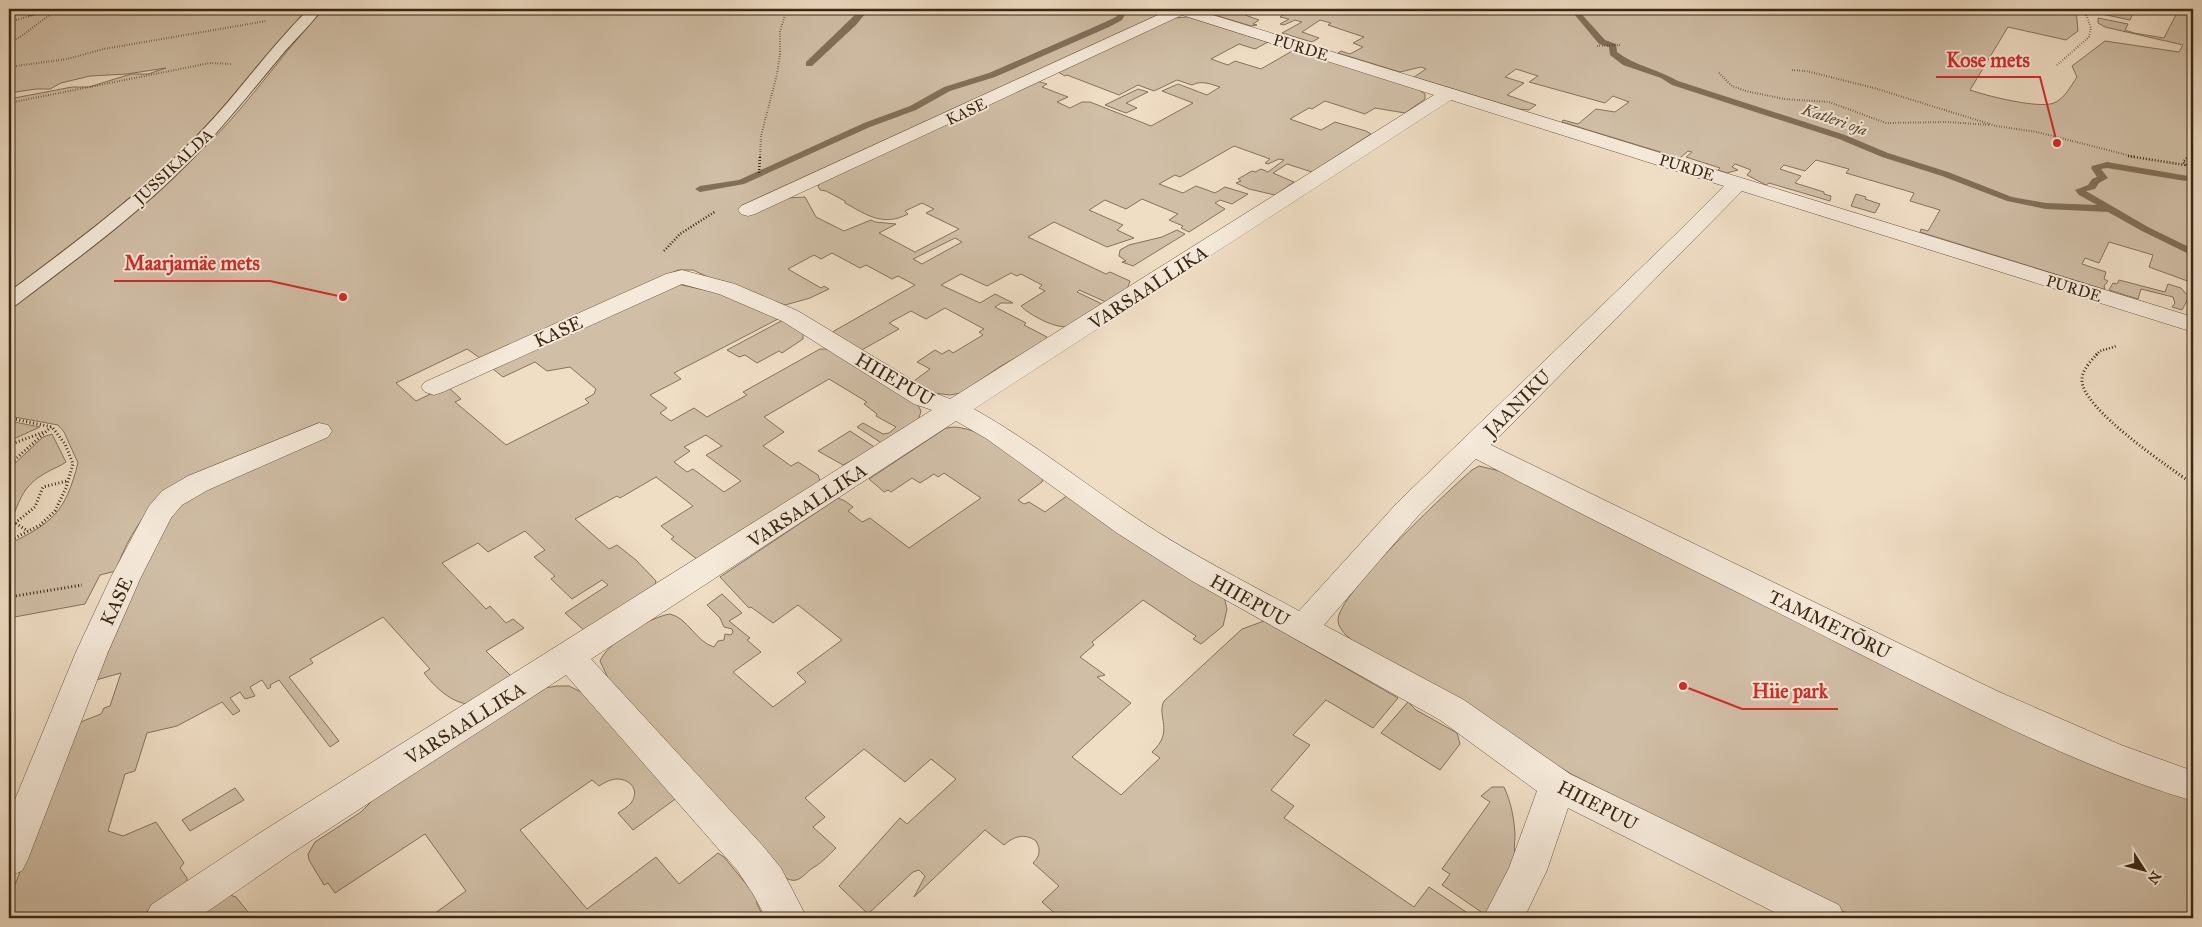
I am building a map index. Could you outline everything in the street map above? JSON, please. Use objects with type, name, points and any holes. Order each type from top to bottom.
[{"type":"street","name":"PURDE","points":[[1180,9],[2193,325]]},
{"type":"street","name":"KASE","points":[[748,210],[1180,9]]},
{"type":"street","name":"VARSAALLIKA","points":[[165,918],[279,841],[1449,94]]},
{"type":"street","name":"JAANIKU","points":[[1302,628],[1408,509],[1474,447],[1738,183]]},
{"type":"street","name":"KASE","points":[[434,387],[682,277]]},
{"type":"street","name":"HIIEPUU","points":[[682,277],[727,289],[773,307],[923,398],[956,410],[996,433],[1159,546],[1203,573],[1452,710],[1482,729],[1531,769],[1557,785],[1825,918]]},
{"type":"street","name":"KASE","points":[[9,860],[92,652],[126,577],[159,513],[172,498],[198,483],[319,431]]},
{"type":"street","name":"TAMMETÕRU","points":[[1474,447],[1701,561],[2028,721],[2107,756],[2193,786]]},
{"type":"street","points":[[569,657],[750,858],[767,881],[787,918]]},
{"type":"street","points":[[1504,918],[1527,874],[1557,785]]},
{"type":"lane","name":"JUSSIKALDA","points":[[9,301],[95,236],[164,178],[220,121],[313,11]]},
{"type":"path","points":[[9,22],[55,9]]},
{"type":"path","points":[[759,173],[761,136],[777,74],[780,54],[780,31],[787,9]]},
{"type":"path","points":[[2057,65],[2089,37],[2091,28],[2084,9]]},
{"type":"path","points":[[9,42],[21,38],[30,31],[34,24],[52,14],[51,10]]},
{"type":"path","points":[[9,67],[67,59],[104,49],[313,11]]},
{"type":"path","points":[[1597,46],[1620,45]]},
{"type":"path","points":[[9,103],[210,63],[239,65],[268,63]]},
{"type":"path","points":[[1792,70],[1806,71],[1874,88],[1996,126]]},
{"type":"path","points":[[1719,73],[1732,86],[1784,99],[1828,102],[1886,123],[1931,122],[1996,126],[2037,132],[2129,156],[2184,165],[2193,172]]},
{"type":"path","points":[[2184,165],[2184,158],[2193,151]]},
{"type":"path","points":[[682,277],[666,266],[662,254],[680,234],[710,215]]},
{"type":"path","points":[[2117,346],[2100,351],[2088,364],[2082,380],[2085,392],[2124,434],[2193,484]]},
{"type":"path","points":[[9,418],[52,427],[66,448],[73,464],[55,512],[36,527],[9,541]]},
{"type":"path","points":[[9,465],[52,427]]},
{"type":"path","points":[[9,445],[46,432]]},
{"type":"path","points":[[9,524],[15,523],[35,507],[43,487],[67,481]]},
{"type":"path","points":[[15,523],[29,531]]},
{"type":"path","points":[[9,597],[88,584]]},
{"type":"shaded area","points":[[9,9],[46,9],[28,16],[65,9],[310,9],[220,111],[169,164],[99,224],[9,292],[9,99],[72,87],[89,87],[131,74],[148,74],[166,68],[127,74],[90,76],[61,83],[50,89],[9,93]]},
{"type":"shaded area","points":[[324,9],[1165,9],[1160,15],[787,198],[805,197],[816,217],[844,231],[871,220],[896,224],[879,233],[915,252],[959,229],[926,213],[934,209],[922,203],[905,211],[908,214],[899,218],[875,218],[861,212],[826,191],[820,190],[818,186],[820,183],[1037,81],[1047,84],[1042,87],[1068,97],[1057,102],[1070,108],[1082,102],[1090,102],[1151,126],[1193,103],[1162,91],[1178,84],[1207,95],[1220,87],[1203,83],[1192,85],[1177,80],[1154,91],[1138,85],[1119,95],[1058,72],[1174,18],[1188,17],[1268,42],[1255,49],[1239,44],[1211,59],[1228,65],[1235,61],[1261,69],[1294,50],[1416,88],[1425,94],[1425,99],[1405,113],[1375,108],[1365,114],[1325,101],[1290,119],[1321,130],[1335,122],[1371,134],[1312,172],[1287,164],[1273,173],[1294,182],[1275,195],[1249,189],[1236,183],[1241,181],[1238,179],[1252,171],[1255,172],[1261,169],[1268,172],[1284,160],[1279,159],[1268,164],[1265,163],[1270,159],[1234,146],[1180,177],[1175,175],[1159,184],[1183,193],[1196,186],[1215,193],[1225,187],[1248,194],[1232,204],[1220,200],[1215,203],[1225,209],[1189,232],[1181,228],[1183,226],[1169,220],[1178,214],[1142,199],[1126,209],[1105,200],[1089,210],[1123,225],[1117,230],[1134,238],[1107,247],[1054,222],[1028,237],[1106,274],[1110,272],[1130,281],[1127,289],[1106,302],[1079,290],[1077,292],[1102,304],[1068,326],[1063,327],[1050,324],[1021,306],[1045,291],[1039,288],[1042,285],[1021,274],[1017,276],[1011,273],[987,286],[961,274],[941,285],[980,303],[995,294],[1013,303],[1001,303],[995,307],[1026,323],[1024,325],[1047,337],[1047,340],[1001,366],[961,393],[950,395],[934,393],[914,381],[930,369],[917,362],[935,350],[942,354],[949,350],[953,353],[983,335],[979,332],[984,329],[945,308],[926,319],[911,311],[889,323],[899,329],[860,351],[832,334],[834,331],[915,285],[898,276],[892,279],[866,265],[860,268],[832,253],[821,259],[814,255],[788,269],[821,288],[824,286],[829,289],[810,298],[785,305],[712,279],[693,270],[678,270],[480,358],[467,349],[396,383],[416,401],[447,386],[461,399],[455,402],[506,445],[589,403],[585,399],[594,394],[596,389],[570,367],[547,371],[535,362],[503,377],[493,369],[677,284],[719,293],[780,318],[674,373],[681,379],[650,395],[667,408],[660,413],[671,421],[694,408],[707,417],[747,395],[743,392],[820,349],[828,349],[918,405],[921,411],[918,421],[883,444],[857,427],[863,423],[883,434],[889,433],[896,427],[876,416],[877,414],[864,404],[867,402],[829,379],[764,417],[784,432],[763,446],[791,466],[798,462],[818,475],[820,481],[698,560],[671,539],[674,537],[661,526],[693,506],[656,477],[620,498],[617,496],[575,519],[609,549],[617,545],[636,560],[656,581],[655,585],[586,632],[565,613],[608,585],[602,580],[572,599],[551,579],[555,576],[534,557],[545,550],[525,531],[488,552],[478,543],[442,563],[486,609],[490,606],[506,623],[513,619],[524,628],[486,651],[511,676],[469,704],[456,701],[443,693],[428,678],[424,673],[430,669],[383,617],[310,659],[313,663],[289,677],[339,741],[330,747],[279,680],[270,685],[271,687],[268,689],[262,680],[250,687],[255,696],[245,699],[240,692],[230,698],[240,711],[233,715],[222,702],[177,726],[147,733],[135,771],[125,774],[108,831],[123,836],[156,822],[184,863],[180,868],[187,878],[187,883],[138,918],[9,918],[9,900],[78,723],[101,714],[104,708],[110,706],[121,673],[96,680],[156,540],[182,500],[321,439],[154,504],[132,536],[116,571],[100,575],[85,604],[9,618],[9,544],[37,529],[56,514],[68,493],[78,463],[64,432],[58,425],[9,416],[9,309],[114,228],[165,185],[228,123]],"holes":[[[955,238],[962,242],[922,264],[913,259]],[[706,435],[722,446],[706,455],[741,481],[724,492],[693,469],[687,472],[674,462],[690,451],[684,447]]]},
{"type":"shaded area","points":[[1195,9],[1258,9],[1245,15],[1259,20],[1253,24],[1257,25],[1251,26]]},
{"type":"shaded area","points":[[2076,9],[2078,31],[2066,40],[2008,27],[1970,90],[2013,101],[2047,104],[2061,99],[2077,77],[2072,66],[2105,41],[2179,52],[2183,45],[2105,27],[2098,23],[2098,18],[2128,24],[2125,30],[2134,33],[2164,38],[2179,9],[2193,9],[2193,283],[2149,267],[2153,255],[2109,242],[2099,263],[2085,258],[2082,264],[2106,272],[2104,279],[2108,281],[2104,286],[2105,289],[2103,289],[1920,232],[1921,229],[1928,231],[1940,210],[1910,201],[1914,193],[1846,173],[1849,169],[1816,160],[1805,171],[1784,165],[1780,169],[1801,176],[1795,183],[1824,192],[1824,194],[1831,196],[1830,201],[1769,183],[1766,185],[1747,175],[1751,170],[1735,164],[1732,167],[1738,170],[1727,173],[1718,170],[1720,168],[1686,157],[1692,152],[1688,151],[1680,158],[1562,122],[1563,120],[1578,124],[1596,109],[1615,112],[1629,102],[1613,96],[1605,103],[1529,82],[1538,76],[1516,69],[1505,77],[1524,83],[1507,95],[1536,105],[1529,110],[1519,109],[1414,77],[1426,69],[1421,67],[1400,72],[1338,53],[1341,51],[1350,54],[1363,47],[1353,43],[1364,37],[1328,25],[1331,23],[1320,20],[1302,32],[1319,38],[1312,42],[1282,33],[1302,22],[1295,20],[1284,25],[1280,24],[1289,19],[1280,17],[1285,14],[1273,10]]},
{"type":"shaded area","points":[[2093,9],[2135,9],[2130,20],[2097,13]]},
{"type":"shaded area","points":[[1138,89],[1148,92],[1126,103],[1137,108],[1126,113],[1105,105]]},
{"type":"shaded area","points":[[1856,194],[1880,204],[1875,213],[1851,206]]},
{"type":"shaded area","points":[[1177,230],[1185,234],[1133,266],[1122,262],[1126,261],[1119,256],[1120,250],[1129,245],[1162,237]]},
{"type":"shaded area","points":[[2119,280],[2165,292],[2168,284],[2181,288],[2189,297],[2182,310],[2172,307],[2175,303],[2173,297],[2141,289],[2138,299],[2109,290],[2113,283],[2117,284]]},
{"type":"shaded area","points":[[783,320],[803,333],[803,339],[782,353],[779,351],[757,363],[745,355],[739,357],[727,350]]},
{"type":"shaded area","points":[[9,421],[40,427],[9,441]]},
{"type":"shaded area","points":[[946,428],[967,429],[991,439],[1043,478],[1042,482],[1018,500],[1024,504],[1029,502],[1045,512],[1068,495],[1224,597],[1227,609],[1223,626],[1201,644],[1193,639],[1196,636],[1143,600],[1092,642],[1094,645],[1080,657],[1105,675],[1097,677],[1131,703],[1072,757],[1121,795],[1160,758],[1152,752],[1159,744],[1164,731],[1162,707],[1164,701],[1242,629],[1264,621],[1398,698],[1373,728],[1326,700],[1293,735],[1310,745],[1271,790],[1294,806],[1284,818],[1414,907],[1429,887],[1475,918],[1060,918],[1042,902],[1059,886],[1033,863],[1039,853],[1036,841],[1024,836],[1012,839],[1004,845],[985,830],[914,897],[925,876],[919,870],[913,872],[868,914],[839,886],[900,818],[907,824],[956,779],[931,759],[905,782],[864,749],[805,798],[825,817],[813,827],[836,848],[799,879],[791,880],[786,878],[608,678],[600,661],[611,646],[630,632],[652,620],[670,614],[682,620],[702,640],[714,647],[718,641],[724,640],[725,634],[731,635],[733,632],[732,629],[724,627],[720,618],[707,605],[722,594],[742,613],[729,621],[750,638],[747,640],[761,652],[733,672],[773,707],[806,682],[797,673],[842,640],[798,605],[773,623],[751,607],[749,608],[720,577],[838,498],[853,507],[848,511],[862,522],[870,518],[909,548],[981,498],[944,473],[938,477],[934,474],[920,483],[912,478],[891,492],[888,490],[884,492],[869,479]]},
{"type":"shaded area","points":[[850,431],[876,448],[843,465],[818,451]]},
{"type":"shaded area","points":[[52,434],[66,462],[41,476],[29,486],[21,497],[12,520],[9,521],[9,504],[14,494],[13,489],[9,488],[9,469],[43,437]]},
{"type":"shaded area","points":[[1479,466],[1504,472],[2175,793],[2193,799],[2193,918],[1856,918],[1573,775],[1448,693],[1356,643],[1341,629],[1338,621],[1342,608],[1355,589],[1373,567],[1419,520],[1472,470]]},
{"type":"shaded area","points":[[569,686],[585,694],[678,797],[633,830],[618,813],[634,799],[633,786],[626,781],[617,779],[607,781],[599,786],[592,780],[520,830],[587,909],[656,857],[679,884],[718,853],[724,857],[756,896],[757,904],[764,918],[428,918],[466,891],[425,834],[335,893],[328,883],[324,885],[309,860],[308,854],[315,842],[361,812],[375,798],[546,688]]},
{"type":"shaded area","points":[[1408,702],[1416,710],[1457,733],[1460,744],[1440,770],[1381,733]]},
{"type":"shaded area","points":[[1492,787],[1504,787],[1509,798],[1514,822],[1516,858],[1487,916],[1442,885],[1450,874],[1442,869],[1490,802],[1481,796]]},
{"type":"shaded area","points":[[235,788],[244,800],[190,831],[182,820]]},
{"type":"shaded area","points":[[230,895],[236,897],[253,918],[191,918],[211,903]]},
{"type":"waterway","points":[[809,64],[853,23],[865,9]]},
{"type":"waterway","points":[[700,189],[741,182],[867,125],[913,108],[947,89],[992,75],[1106,25],[1119,18],[1124,9]]},
{"type":"waterway","name":"Katleri oja","points":[[1573,9],[1602,42],[1613,46],[1613,53],[1626,63],[1664,76],[1675,83],[1842,137],[1885,155],[1945,174],[2010,199],[2046,206],[2110,209]]},
{"type":"waterway","points":[[2110,209],[2080,190],[2092,187],[2095,181],[2103,178],[2095,168],[2107,165],[2185,178]]},
{"type":"waterway","points":[[2110,209],[2193,253]]},
{"type":"place","name":"Kose mets","points":[[2057,143]]},
{"type":"place","name":"Maarjamäe mets","points":[[343,297]]},
{"type":"place","name":"Hiie park","points":[[1683,686]]}]
